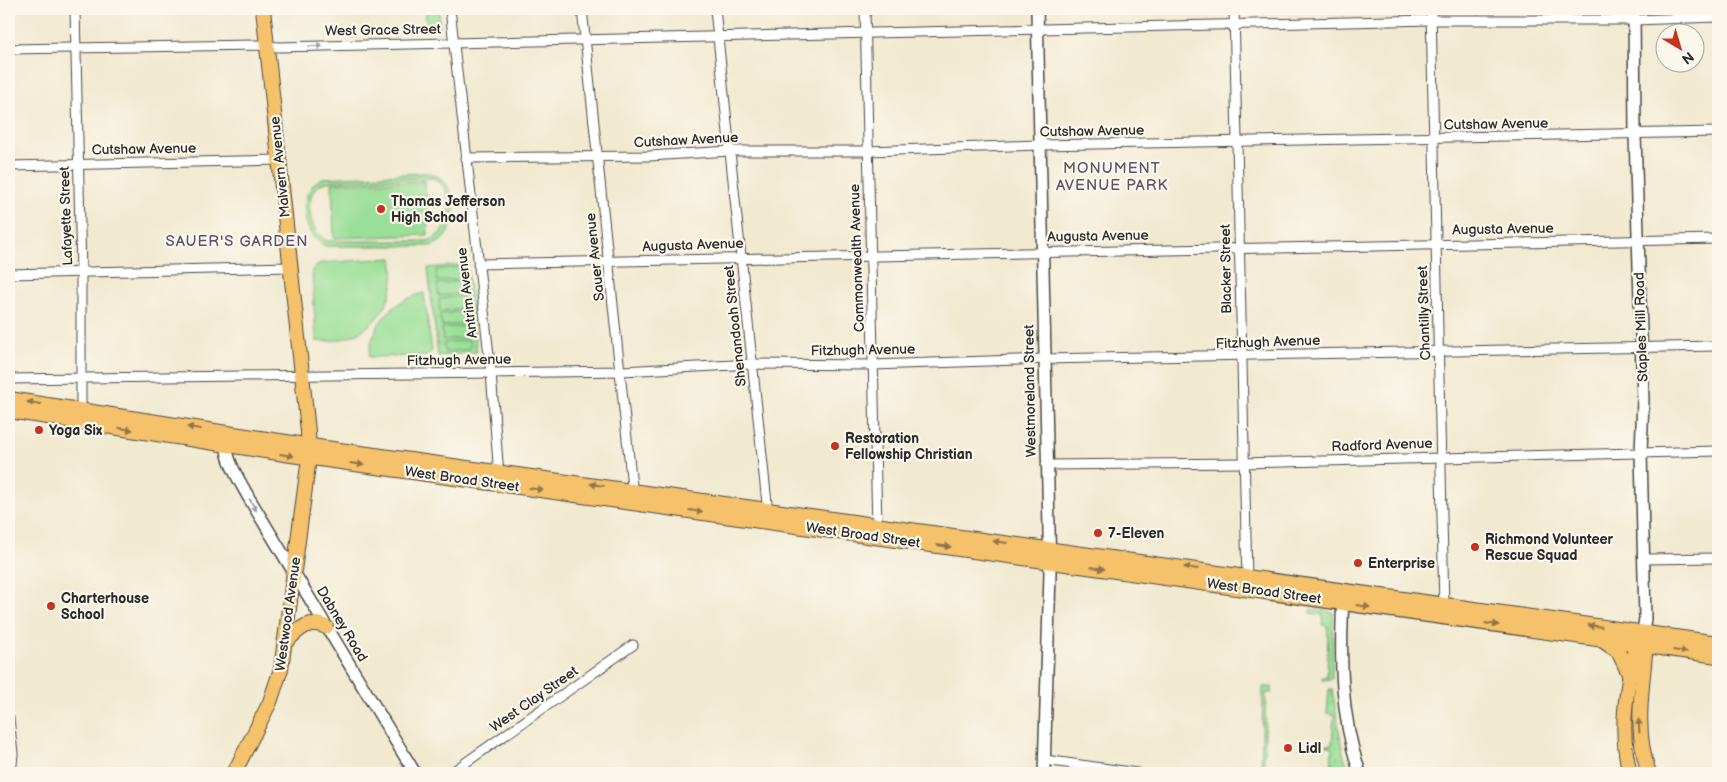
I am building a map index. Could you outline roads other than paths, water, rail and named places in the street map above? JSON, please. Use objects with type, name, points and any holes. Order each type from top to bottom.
[{"type":"main road","name":"Malvern Avenue","points":[[263,9],[309,452]]},
{"type":"main road","name":"West Broad Street","points":[[9,399],[81,416],[309,452],[877,530],[1643,639],[1718,656]]},
{"type":"main road","name":"West Broad Street","points":[[9,411],[81,416]]},
{"type":"main road","name":"Westwood Avenue","points":[[234,773],[276,687],[286,642],[309,452]]},
{"type":"main road","name":"West Broad Street","points":[[1444,611],[1600,639],[1718,643]]},
{"type":"main road","points":[[286,642],[306,625],[319,623],[326,627]]},
{"type":"main road","points":[[1600,639],[1618,651],[1629,674]]},
{"type":"main road","name":"Staples Mill Road","points":[[1630,773],[1624,741],[1623,722],[1629,674],[1634,652],[1643,639]]},
{"type":"main road","name":"Staples Mill Road","points":[[1643,639],[1645,655],[1639,723],[1641,744],[1649,773]]},
{"type":"street","name":"Lafayette Street","points":[[75,9],[81,273],[81,416]]},
{"type":"street","name":"Antrim Avenue","points":[[450,9],[491,373],[500,478]]},
{"type":"street","name":"Sauer Avenue","points":[[582,9],[622,371],[633,497]]},
{"type":"street","name":"Shenandoah Street","points":[[715,9],[769,515]]},
{"type":"street","name":"Commonwealth Avenue","points":[[865,9],[877,530]]},
{"type":"street","name":"Westmoreland Street","points":[[1037,9],[1049,555],[1044,773]]},
{"type":"street","name":"Blacker Street","points":[[1234,9],[1247,582]]},
{"type":"street","name":"Chantilly Street","points":[[1431,9],[1444,611]]},
{"type":"street","name":"West Grace Street","points":[[9,48],[267,46],[718,35],[865,34],[1634,14],[1718,17]]},
{"type":"street","name":"Staples Mill Road","points":[[1634,14],[1635,134],[1643,400],[1641,452],[1645,618],[1643,639]]},
{"type":"street","name":"Cutshaw Avenue","points":[[466,158],[598,157],[730,151],[868,151],[1040,145],[1434,139],[1718,132]]},
{"type":"street","name":"Cutshaw Avenue","points":[[9,166],[279,160]]},
{"type":"street","name":"Augusta Avenue","points":[[478,264],[742,257],[1718,239]]},
{"type":"street","points":[[9,274],[291,267]]},
{"type":"street","name":"Fitzhugh Avenue","points":[[9,379],[622,371],[753,364],[873,365],[1044,359],[1241,357],[1439,350],[1718,346]]},
{"type":"street","name":"Dabney Road","points":[[226,439],[249,498],[415,773]]},
{"type":"street","name":"Radford Avenue","points":[[1046,465],[1243,463],[1718,451]]},
{"type":"street","points":[[1643,559],[1718,558]]},
{"type":"street","points":[[1343,596],[1341,662],[1344,704],[1351,743],[1360,773]]},
{"type":"street","name":"West Clay Street","points":[[451,773],[632,645]]},
{"type":"street","points":[[9,718],[13,754],[11,773]]},
{"type":"street","points":[[1045,760],[1136,773]]},
{"type":"place","name":"Thomas Jefferson High School","points":[[381,209]]},
{"type":"place","name":"Yoga Six","points":[[39,430]]},
{"type":"place","name":"Restoration Fellowship Christian","points":[[835,446]]},
{"type":"place","name":"7-Eleven","points":[[1098,533]]},
{"type":"place","name":"Richmond Volunteer Rescue Squad","points":[[1475,547]]},
{"type":"place","name":"Enterprise","points":[[1358,563]]},
{"type":"place","name":"Charterhouse School","points":[[51,606]]},
{"type":"place","name":"Lidl","points":[[1288,748]]},
{"type":"district","name":"MONUMENT AVENUE PARK","points":[[1112,176]]},
{"type":"district","name":"SAUER'S GARDEN","points":[[237,241]]}]
